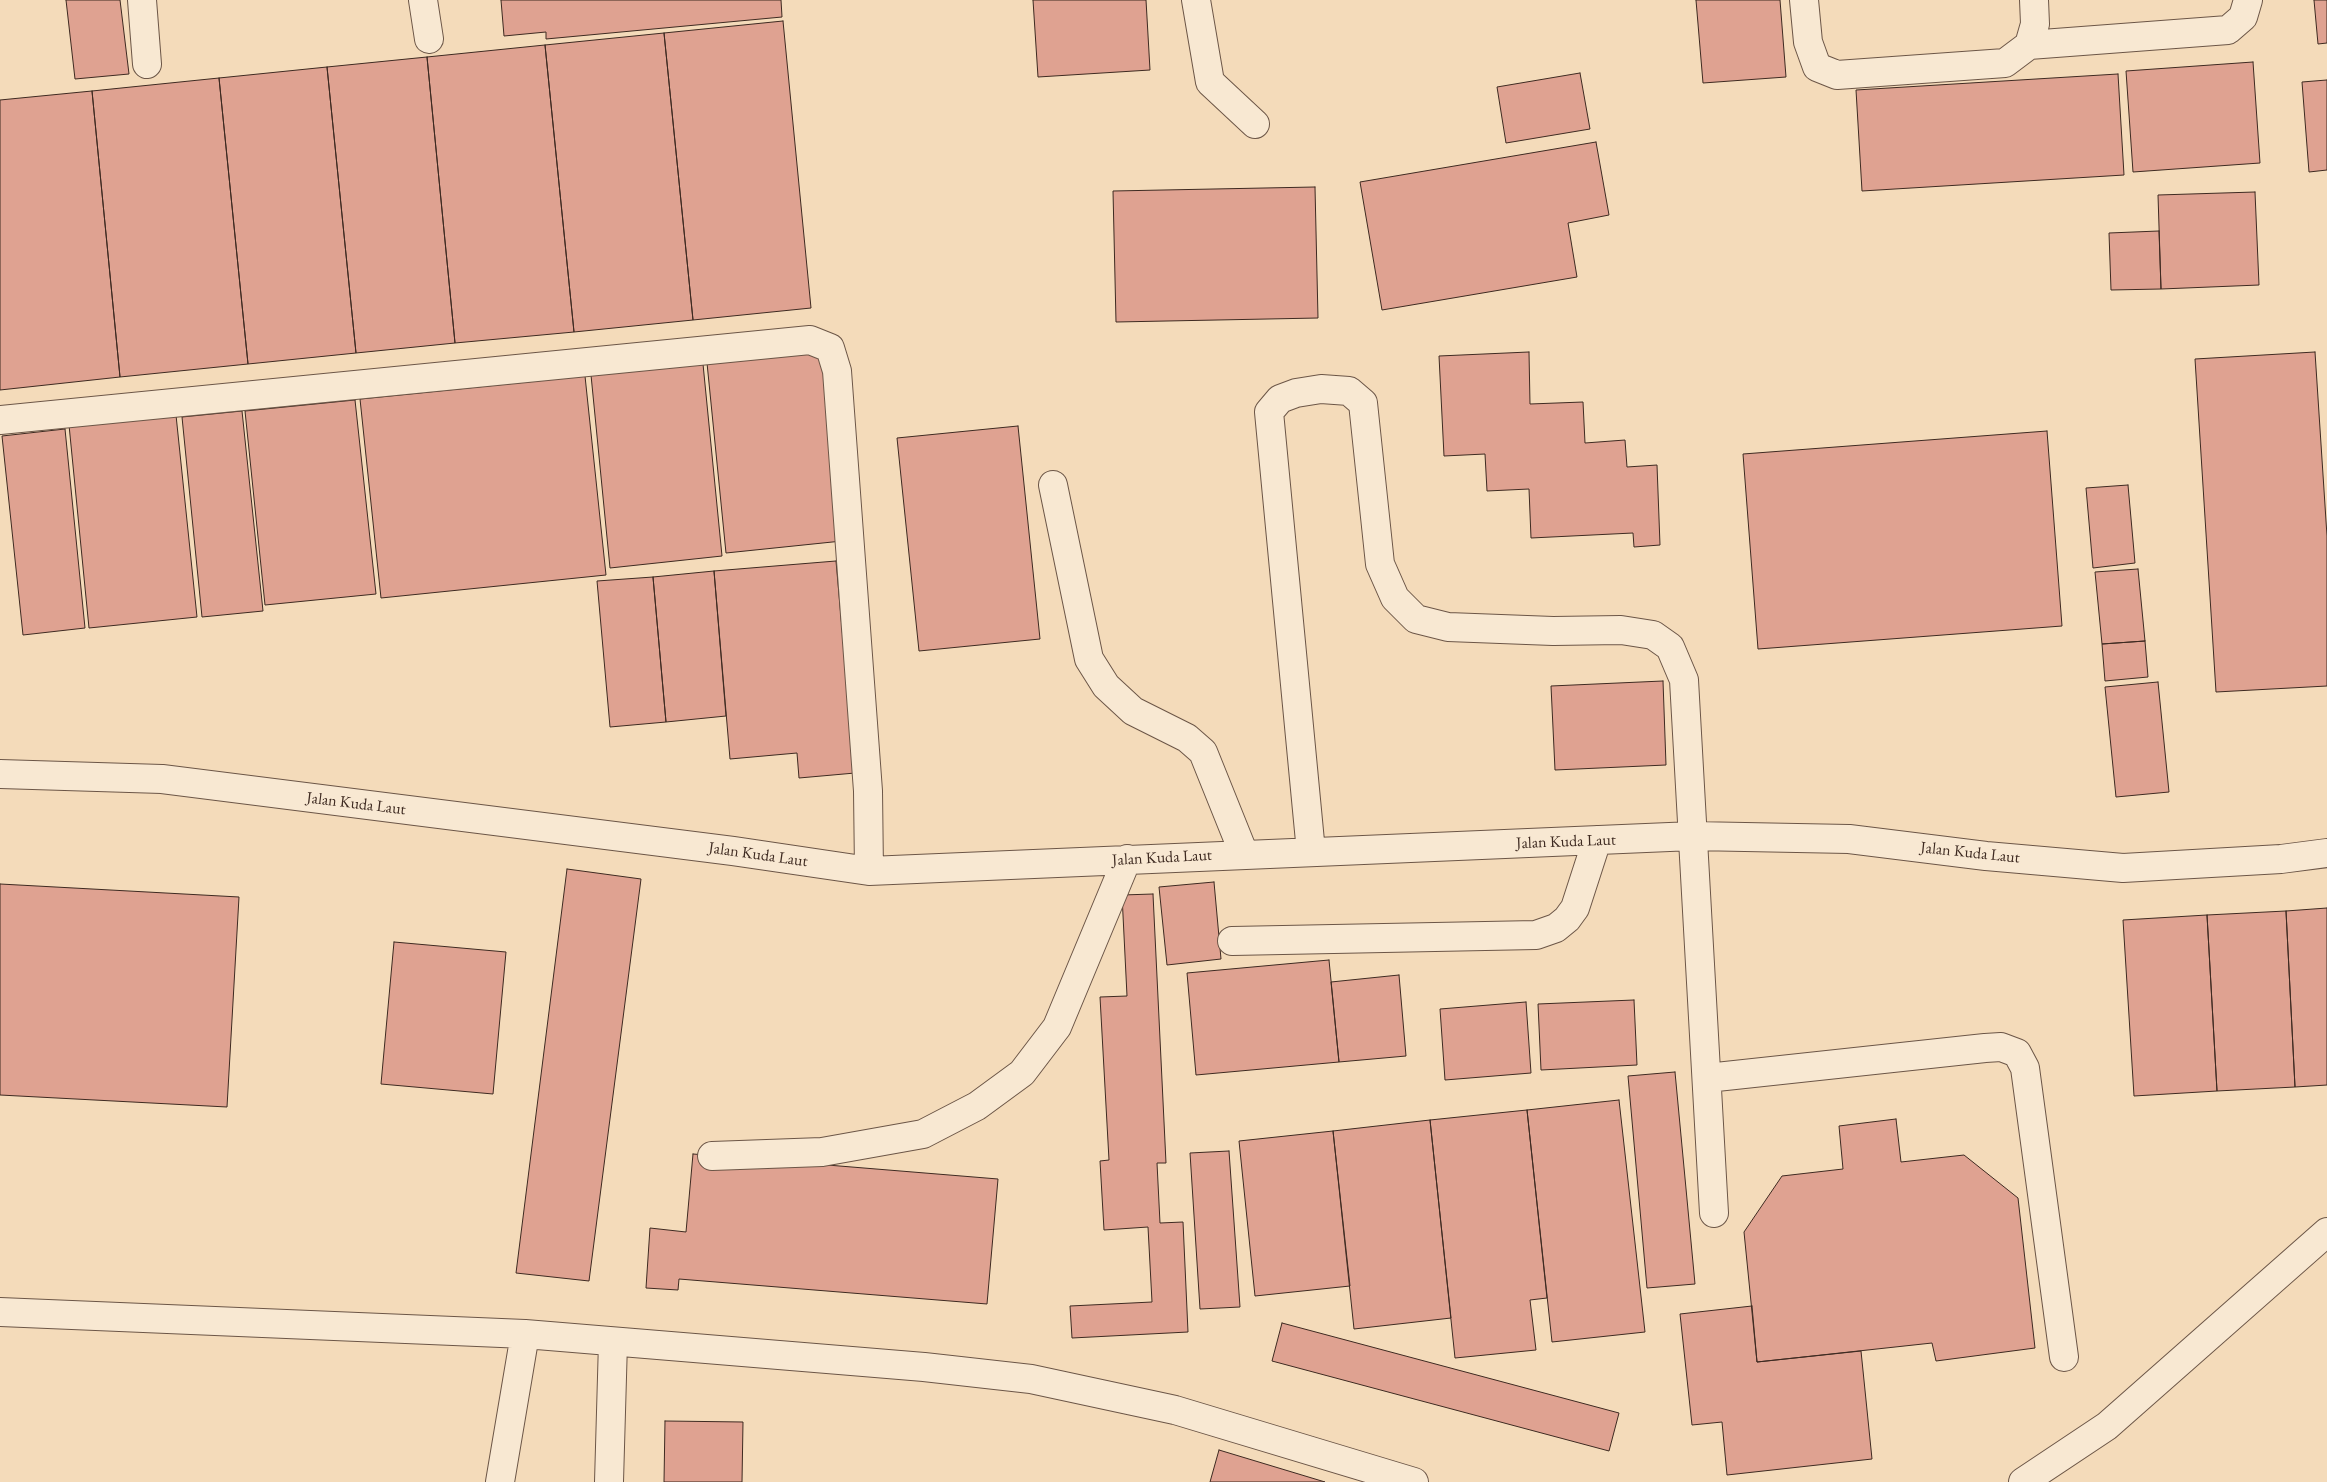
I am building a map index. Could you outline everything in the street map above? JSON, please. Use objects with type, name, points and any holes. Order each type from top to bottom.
[{"type":"lane","points":[[142,0],[147,64]]},
{"type":"lane","points":[[423,0],[428,39]]},
{"type":"lane","points":[[1196,0],[1210,82],[1254,124]]},
{"type":"lane","points":[[1804,0],[1808,42],[1818,67],[1837,75],[2005,63],[2029,45],[2228,30],[2243,17],[2248,0]]},
{"type":"lane","points":[[2029,45],[2035,24],[2034,0]]},
{"type":"lane","points":[[0,420],[810,340],[830,348],[838,381],[867,782],[869,871]]},
{"type":"lane","points":[[1311,852],[1269,412],[1280,399],[1296,393],[1321,389],[1349,391],[1363,403],[1380,564],[1395,598],[1416,619],[1448,627],[1552,631],[1621,630],[1653,635],[1670,647],[1684,680],[1714,1213]]},
{"type":"lane","points":[[1053,485],[1089,659],[1106,686],[1133,711],[1187,738],[1203,752],[1244,854]]},
{"type":"lane","name":"Jalan Kuda Laut","points":[[0,774],[162,779],[733,851],[869,871],[1693,836],[1849,839],[1986,856],[2123,868],[2281,858],[2327,853]]},
{"type":"lane","points":[[1232,941],[1536,935],[1556,928],[1567,919],[1575,908],[1596,840]]},
{"type":"lane","points":[[712,1156],[822,1152],[923,1134],[977,1106],[1022,1073],[1057,1027],[1127,860]]},
{"type":"lane","points":[[1706,1078],[1985,1048],[2001,1047],[2016,1053],[2025,1068],[2064,1357]]},
{"type":"lane","points":[[2023,1482],[2107,1426],[2327,1232]]},
{"type":"lane","points":[[0,1312],[525,1334],[924,1367],[1031,1379],[1175,1410],[1414,1482]]},
{"type":"lane","points":[[500,1482],[525,1334]]},
{"type":"lane","points":[[609,1482],[613,1342]]},
{"type":"building","points":[[66,0],[120,0],[129,74],[75,79]]},
{"type":"building","points":[[501,0],[781,0],[782,17],[546,39],[546,32],[504,36]]},
{"type":"building","points":[[1033,0],[1146,0],[1150,70],[1038,77]]},
{"type":"building","points":[[1696,0],[1780,0],[1786,77],[1703,83]]},
{"type":"building","points":[[2314,0],[2327,0],[2327,43],[2318,44]]},
{"type":"building","points":[[783,21],[811,308],[693,320],[664,33]]},
{"type":"building","points":[[664,33],[693,320],[574,332],[545,45]]},
{"type":"building","points":[[545,45],[574,332],[455,343],[427,57]]},
{"type":"building","points":[[427,57],[455,343],[356,353],[327,67]]},
{"type":"building","points":[[2253,62],[2260,163],[2133,172],[2126,71]]},
{"type":"building","points":[[327,67],[356,353],[248,364],[219,78]]},
{"type":"building","points":[[1580,73],[1590,129],[1506,143],[1497,87]]},
{"type":"building","points":[[2118,74],[2124,175],[1862,191],[1856,90]]},
{"type":"building","points":[[219,78],[248,364],[120,377],[92,91]]},
{"type":"building","points":[[2327,80],[2327,170],[2309,172],[2302,82]]},
{"type":"building","points":[[92,91],[120,377],[0,390],[0,100]]},
{"type":"building","points":[[1596,142],[1609,215],[1568,223],[1577,277],[1382,310],[1360,182]]},
{"type":"building","points":[[1315,187],[1318,318],[1116,322],[1113,191]]},
{"type":"building","points":[[2255,192],[2259,285],[2161,289],[2158,195]]},
{"type":"building","points":[[2159,231],[2161,289],[2111,290],[2109,233]]},
{"type":"building","points":[[823,352],[842,541],[726,553],[707,363]]},
{"type":"building","points":[[1529,352],[1530,404],[1583,402],[1585,443],[1625,440],[1627,467],[1657,465],[1660,545],[1634,547],[1633,533],[1531,538],[1529,489],[1487,491],[1485,454],[1444,456],[1439,356]]},
{"type":"building","points":[[2315,352],[2327,536],[2327,686],[2216,692],[2195,359]]},
{"type":"building","points":[[703,364],[722,556],[610,568],[591,375]]},
{"type":"building","points":[[585,376],[606,575],[381,598],[360,399]]},
{"type":"building","points":[[355,400],[376,594],[265,605],[245,411]]},
{"type":"building","points":[[242,411],[263,611],[202,617],[182,417]]},
{"type":"building","points":[[176,415],[197,617],[89,628],[69,425]]},
{"type":"building","points":[[1018,426],[1040,639],[919,651],[897,438]]},
{"type":"building","points":[[65,429],[85,628],[23,635],[2,436]]},
{"type":"building","points":[[2047,431],[2062,626],[1758,649],[1743,454]]},
{"type":"building","points":[[2128,485],[2135,563],[2093,568],[2086,488]]},
{"type":"building","points":[[836,561],[855,773],[799,778],[797,753],[730,759],[714,571]]},
{"type":"building","points":[[2138,569],[2145,641],[2102,644],[2095,572]]},
{"type":"building","points":[[714,571],[726,716],[666,722],[653,577]]},
{"type":"building","points":[[653,577],[666,722],[610,727],[597,581]]},
{"type":"building","points":[[2145,641],[2148,677],[2105,681],[2102,644]]},
{"type":"building","points":[[1663,681],[1666,765],[1555,770],[1551,686]]},
{"type":"building","points":[[2158,682],[2169,792],[2116,797],[2105,687]]},
{"type":"building","points":[[567,869],[641,879],[589,1281],[516,1273]]},
{"type":"building","points":[[1214,882],[1221,959],[1167,965],[1159,887]]},
{"type":"building","points":[[0,884],[239,897],[227,1107],[0,1095]]},
{"type":"building","points":[[1153,894],[1166,1163],[1157,1163],[1160,1223],[1183,1222],[1188,1332],[1072,1338],[1070,1306],[1152,1302],[1148,1227],[1104,1230],[1100,1161],[1109,1160],[1100,997],[1127,996],[1122,895]]},
{"type":"building","points":[[2327,908],[2327,1085],[2295,1087],[2286,911]]},
{"type":"building","points":[[2286,911],[2295,1087],[2217,1091],[2207,915]]},
{"type":"building","points":[[2207,915],[2217,1091],[2134,1096],[2123,920]]},
{"type":"building","points":[[394,942],[506,952],[493,1094],[381,1084]]},
{"type":"building","points":[[1329,960],[1339,1062],[1196,1075],[1187,973]]},
{"type":"building","points":[[1399,975],[1406,1056],[1339,1062],[1331,982]]},
{"type":"building","points":[[1634,1000],[1637,1065],[1541,1070],[1538,1004]]},
{"type":"building","points":[[1526,1002],[1531,1073],[1445,1080],[1440,1009]]},
{"type":"building","points":[[1675,1072],[1695,1284],[1647,1288],[1628,1076]]},
{"type":"building","points":[[1619,1100],[1645,1332],[1552,1342],[1527,1110]]},
{"type":"building","points":[[1527,1110],[1547,1298],[1530,1300],[1536,1350],[1455,1358],[1430,1120]]},
{"type":"building","points":[[1896,1119],[1901,1162],[1964,1155],[2018,1198],[2035,1348],[1936,1361],[1932,1343],[1757,1362],[1744,1232],[1782,1176],[1843,1169],[1839,1126]]},
{"type":"building","points":[[1430,1120],[1451,1318],[1354,1329],[1333,1131]]},
{"type":"building","points":[[1333,1131],[1350,1286],[1255,1296],[1239,1141]]},
{"type":"building","points":[[1229,1151],[1240,1307],[1200,1309],[1190,1153]]},
{"type":"building","points":[[693,1154],[998,1179],[987,1304],[679,1279],[678,1290],[646,1288],[650,1228],[686,1232]]},
{"type":"building","points":[[1752,1306],[1757,1362],[1861,1351],[1872,1459],[1727,1475],[1722,1422],[1692,1425],[1680,1314]]},
{"type":"building","points":[[1282,1323],[1619,1413],[1609,1451],[1272,1361]]},
{"type":"building","points":[[665,1421],[743,1422],[742,1482],[664,1482]]},
{"type":"building","points":[[1219,1450],[1325,1482],[1210,1482]]}]
